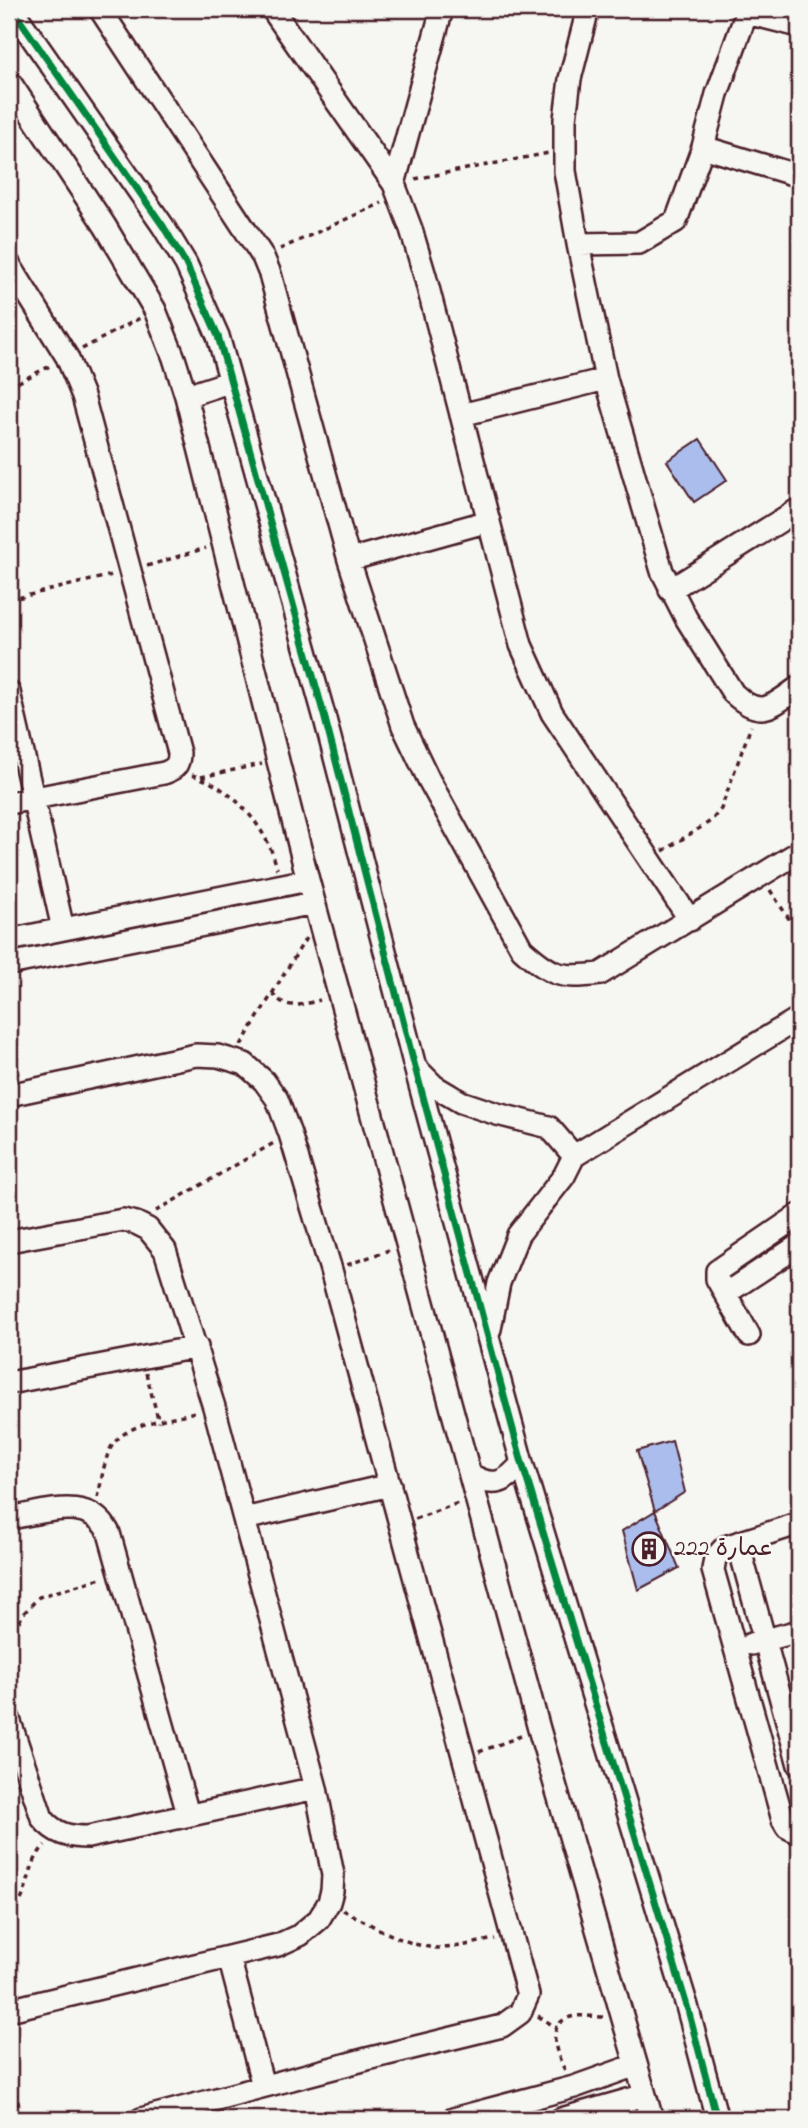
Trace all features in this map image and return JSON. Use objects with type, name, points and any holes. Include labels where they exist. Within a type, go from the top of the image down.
[{"type":"street","points":[[12,9],[163,226],[186,264],[218,336],[310,663],[415,1067],[523,1463],[687,2006],[717,2119]]},
{"type":"street","points":[[100,9],[263,257],[349,559],[403,726],[522,949],[543,968],[552,971],[571,977],[600,974],[799,852]]},
{"type":"street","points":[[272,9],[367,142],[396,189],[425,275],[522,645],[536,681],[552,713],[690,920]]},
{"type":"street","points":[[288,33],[295,9]]},
{"type":"street","points":[[396,189],[442,9]]},
{"type":"street","points":[[588,9],[570,79],[564,149],[565,171],[606,379],[648,526],[670,590],[733,694],[745,705],[757,709],[769,707],[799,688]]},
{"type":"street","points":[[578,244],[639,243],[676,221],[703,147],[717,94],[748,11],[799,26]]},
{"type":"street","points":[[9,81],[111,235],[155,310],[186,396],[316,910],[539,1730],[652,2119]]},
{"type":"street","points":[[703,147],[799,176]]},
{"type":"street","points":[[9,264],[66,357],[83,396],[179,753],[179,762],[173,770],[9,803]]},
{"type":"street","points":[[461,415],[606,379]]},
{"type":"street","points":[[186,396],[229,382]]},
{"type":"street","points":[[670,590],[799,509]]},
{"type":"street","points":[[349,559],[489,521]]},
{"type":"street","points":[[9,692],[63,929]]},
{"type":"street","points":[[9,940],[308,880]]},
{"type":"street","points":[[9,964],[316,910]]},
{"type":"street","points":[[489,1335],[499,1283],[518,1235],[564,1176],[574,1156],[799,1018]]},
{"type":"street","points":[[15,1093],[196,1055],[232,1059],[245,1064],[264,1081],[277,1099],[331,1270],[528,1995],[520,2013],[502,2026],[141,2119]]},
{"type":"street","points":[[415,1067],[434,1086],[461,1102],[548,1127],[574,1156]]},
{"type":"street","points":[[9,1241],[123,1220],[148,1229],[165,1250],[214,1407],[316,1788],[333,1875],[329,1902],[318,1919],[300,1935],[278,1945],[9,2010]]},
{"type":"street","points":[[749,1335],[716,1279],[717,1271],[796,1223]]},
{"type":"street","points":[[725,1294],[799,1245]]},
{"type":"street","points":[[9,1383],[197,1348]]},
{"type":"street","points":[[470,1474],[491,1483],[502,1481],[512,1476],[523,1463]]},
{"type":"street","points":[[244,1519],[390,1485]]},
{"type":"street","points":[[9,1518],[83,1509],[94,1513],[103,1522],[109,1533],[188,1814]]},
{"type":"street","points":[[791,1527],[721,1549],[715,1558],[713,1570],[783,1820],[788,1827],[799,1833]]},
{"type":"street","points":[[738,1543],[796,1738],[799,1765]]},
{"type":"street","points":[[736,1649],[799,1631]]},
{"type":"street","points":[[9,1719],[42,1818],[60,1834],[71,1837],[88,1837],[316,1788]]},
{"type":"street","points":[[764,1747],[796,1738]]},
{"type":"street","points":[[229,1957],[263,2086]]},
{"type":"street","points":[[453,2119],[574,2087],[636,2065]]},
{"type":"street","points":[[561,2119],[645,2095]]},
{"type":"path","points":[[263,257],[396,189],[564,149]]},
{"type":"path","points":[[649,859],[710,821],[721,809],[757,709]]},
{"type":"path","points":[[199,778],[280,761]]},
{"type":"path","points":[[173,770],[199,778],[229,796],[254,821],[271,851],[281,885]]},
{"type":"path","points":[[761,877],[799,934]]},
{"type":"path","points":[[232,1059],[272,993],[316,910]]},
{"type":"path","points":[[272,993],[279,1002],[288,1006],[340,995]]},
{"type":"path","points":[[9,1024],[15,1093]]},
{"type":"path","points":[[136,1223],[290,1134]]},
{"type":"path","points":[[331,1270],[408,1244]]},
{"type":"path","points":[[142,1358],[159,1422]]},
{"type":"path","points":[[94,1513],[108,1454],[114,1442],[124,1433],[214,1407]]},
{"type":"path","points":[[400,1525],[476,1497]]},
{"type":"path","points":[[9,1639],[24,1613],[39,1597],[119,1573]]},
{"type":"path","points":[[464,1757],[539,1730]]},
{"type":"path","points":[[9,1916],[22,1900],[29,1874],[42,1847],[60,1834]]},
{"type":"path","points":[[329,1902],[406,1941],[423,1946],[458,1946],[513,1935]]},
{"type":"path","points":[[557,2056],[553,2042],[557,2028],[565,2020],[575,2016],[587,2017]]},
{"type":"path","points":[[9,2072],[23,2119]]},
{"type":"building","points":[[700,439],[727,480],[694,502],[667,461]]},
{"type":"building","points":[[672,1441],[685,1492],[655,1511],[637,1451]]},
{"type":"building","name":"عمارة 222","points":[[655,1511],[679,1568],[638,1590],[622,1531]]},
{"type":"cycle path","points":[[12,9],[163,226],[186,264],[218,336],[324,715],[415,1067],[522,1463],[687,2006],[717,2119]]},
{"type":"place","name":"عمارة 222","points":[[649,1549]]}]
